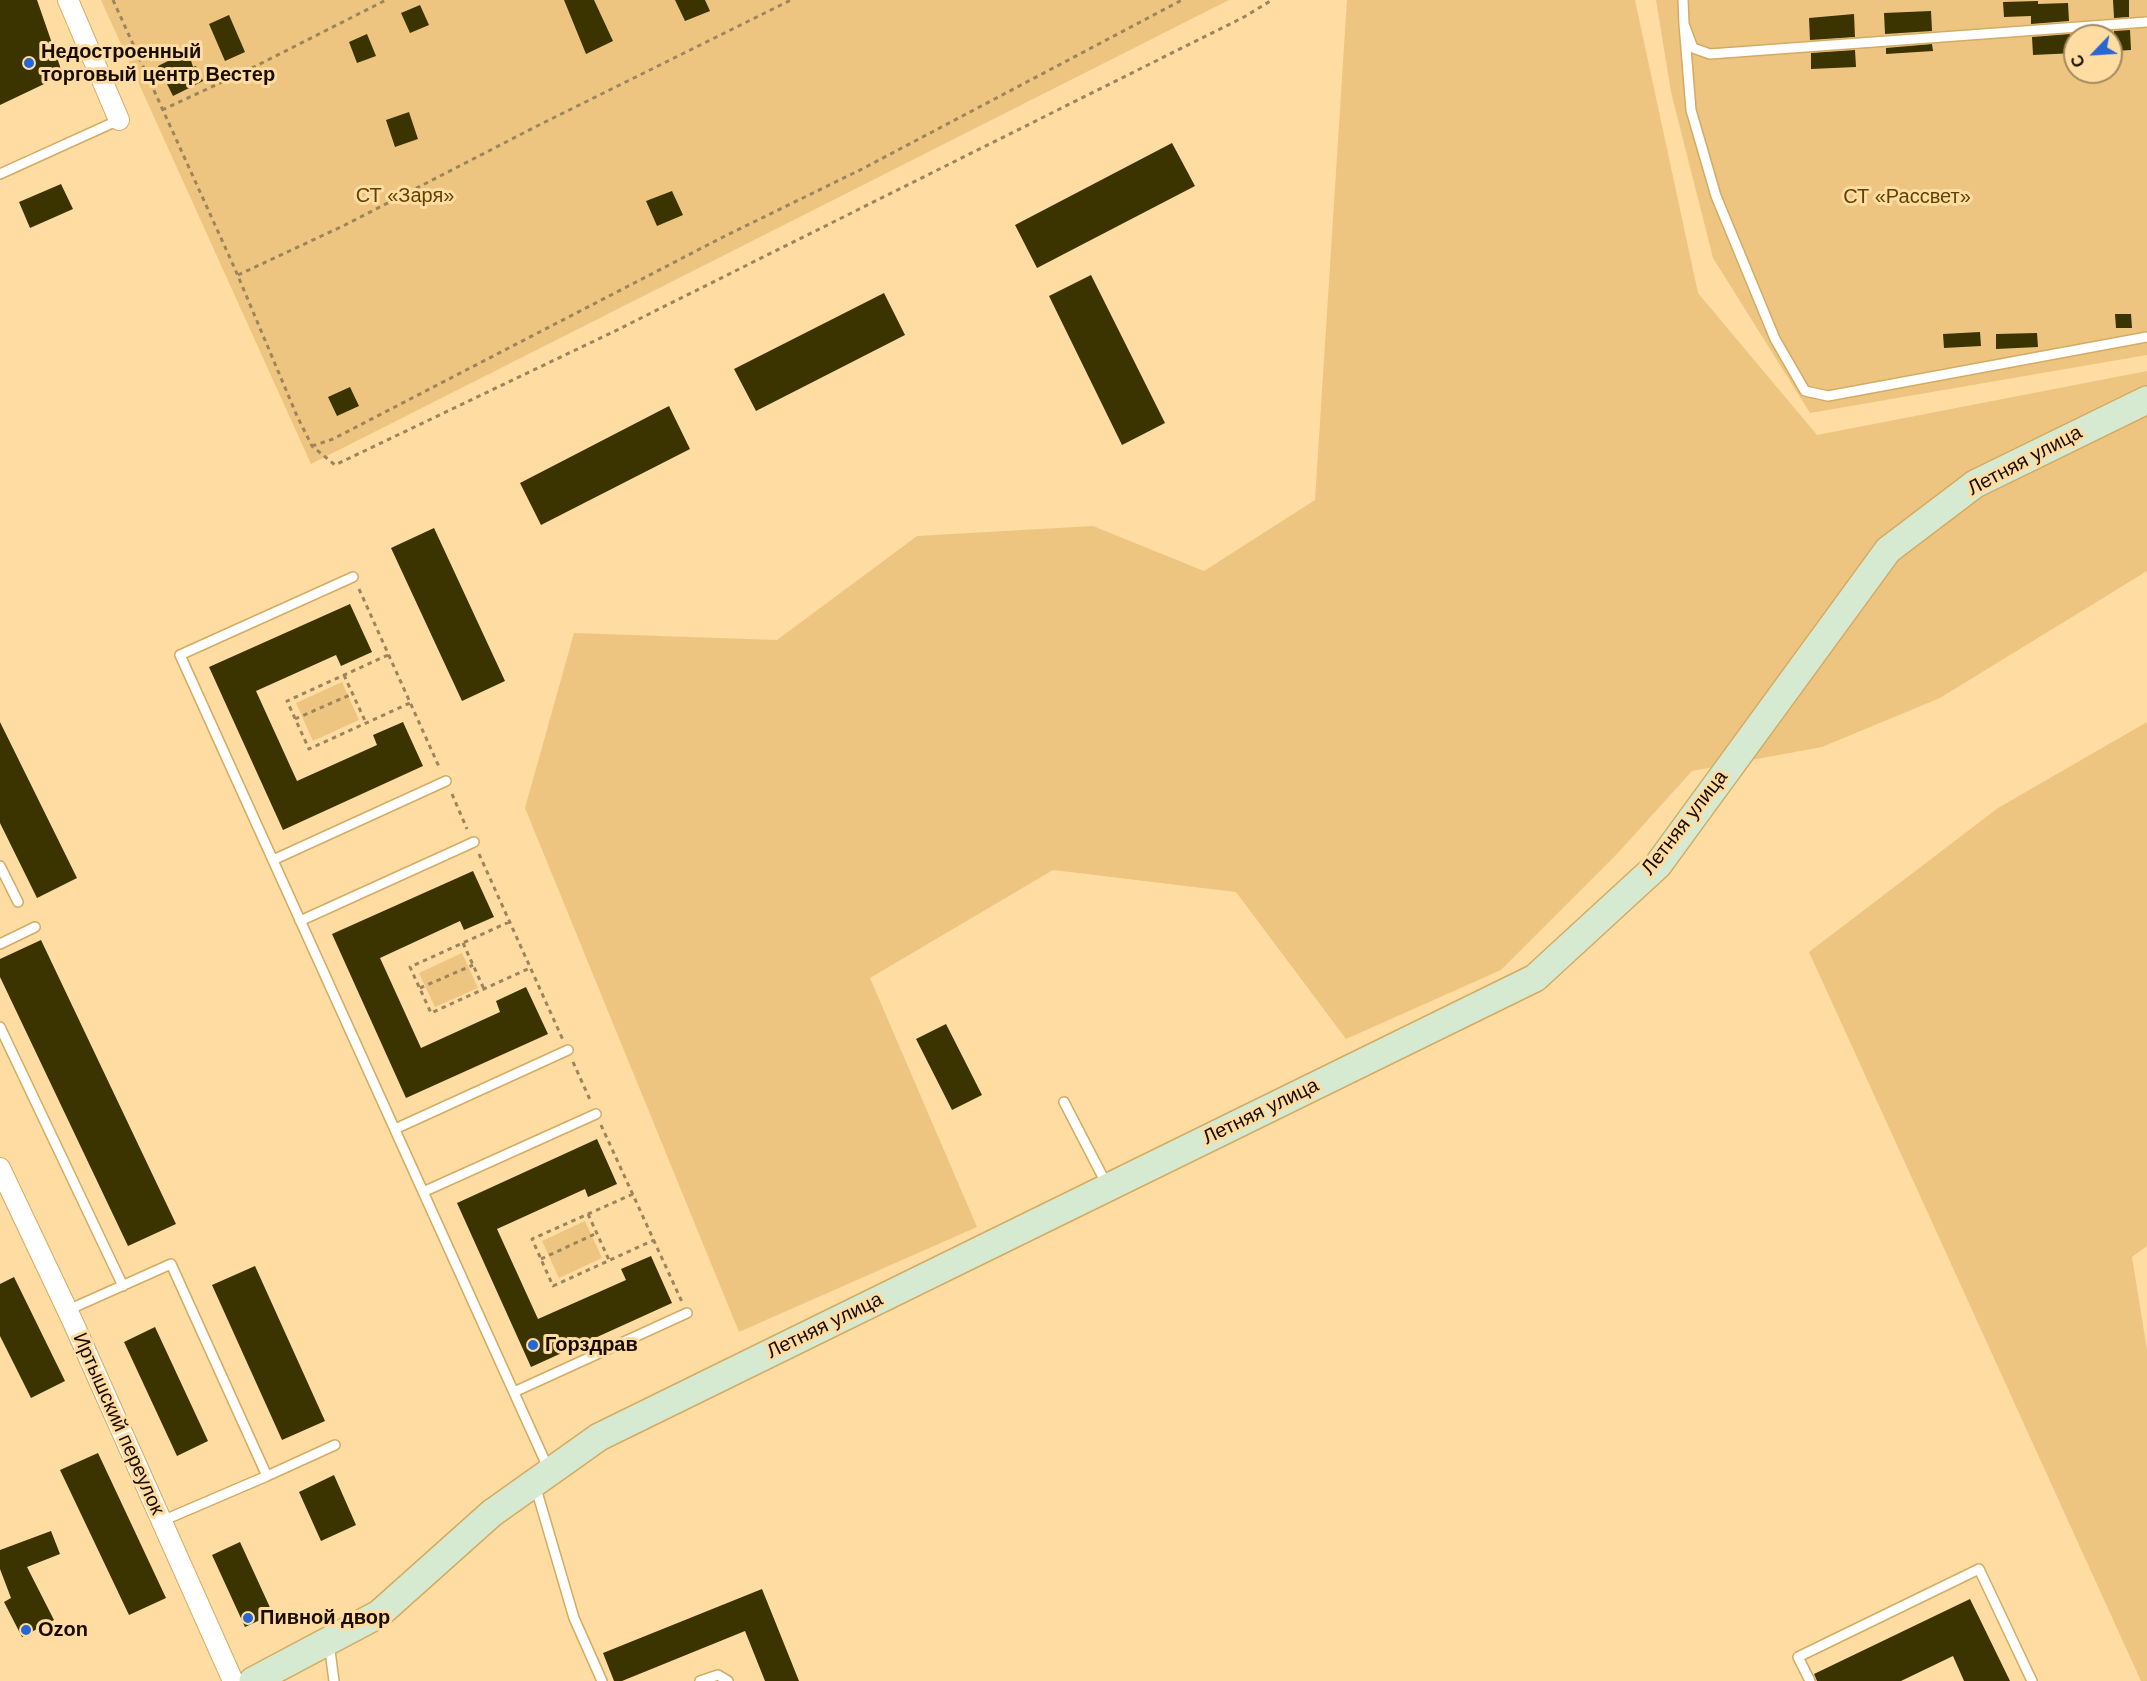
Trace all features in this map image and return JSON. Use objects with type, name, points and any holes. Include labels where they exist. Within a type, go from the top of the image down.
[{"type":"street","points":[[68,0],[119,120]]},
{"type":"street","name":"Летняя улица","points":[[253,1681],[329,1643],[379,1614],[492,1513],[599,1437],[1535,978],[1658,865],[1888,550],[1975,484],[2147,400]]},
{"type":"street","name":"Иртышский переулок","points":[[0,1168],[68,1310],[233,1681]]},
{"type":"lane","points":[[1683,0],[1690,111],[1716,196],[1775,339],[1805,391],[1828,396],[2147,337]]},
{"type":"lane","points":[[1684,24],[1693,48],[1710,54],[2147,22]]},
{"type":"lane","points":[[0,174],[119,120]]},
{"type":"lane","points":[[353,577],[180,655],[514,1392],[542,1477],[574,1618],[602,1681]]},
{"type":"lane","points":[[273,860],[446,781]]},
{"type":"lane","points":[[300,921],[474,842]]},
{"type":"lane","points":[[0,866],[18,902]]},
{"type":"lane","points":[[0,944],[36,927]]},
{"type":"lane","points":[[0,1027],[123,1286]]},
{"type":"lane","points":[[395,1129],[568,1050]]},
{"type":"lane","points":[[1064,1102],[1108,1187]]},
{"type":"lane","points":[[423,1192],[596,1114]]},
{"type":"lane","points":[[68,1310],[171,1264],[267,1476]]},
{"type":"lane","points":[[514,1392],[687,1313]]},
{"type":"lane","points":[[162,1521],[335,1445]]},
{"type":"lane","points":[[1810,1681],[1798,1657],[1979,1569],[2032,1681]]},
{"type":"lane","points":[[329,1643],[334,1681]]},
{"type":"lane","points":[[700,1681],[718,1675],[728,1681]]},
{"type":"path","points":[[113,0],[238,275],[312,446],[335,465],[623,326],[1222,28],[1272,0]]},
{"type":"path","points":[[162,110],[250,69],[386,0]]},
{"type":"path","points":[[238,275],[345,225],[539,124],[791,0]]},
{"type":"path","points":[[312,446],[333,439],[723,237],[862,169],[1182,0]]},
{"type":"path","points":[[353,577],[687,1313]]},
{"type":"path","points":[[388,655],[287,701],[309,749],[410,703]]},
{"type":"path","points":[[344,675],[366,723]]},
{"type":"path","points":[[296,719],[352,694]]},
{"type":"path","points":[[509,922],[410,967],[420,989],[431,1013],[530,968]]},
{"type":"path","points":[[463,943],[484,989]]},
{"type":"path","points":[[420,989],[473,964]]},
{"type":"path","points":[[633,1194],[532,1239],[553,1286],[654,1240]]},
{"type":"path","points":[[588,1214],[609,1260]]},
{"type":"path","points":[[541,1259],[597,1233]]},
{"type":"green space","name":"СТ «Заря»","points":[[101,0],[1229,0],[311,464]]},
{"type":"green space","points":[[1347,0],[1635,0],[1698,293],[1817,435],[2147,371],[2147,571],[1940,698],[1822,747],[1692,771],[1617,854],[1501,970],[1346,1039],[1236,892],[1053,870],[870,978],[977,1227],[739,1332],[525,808],[574,633],[777,640],[917,536],[1093,526],[1204,571],[1315,500]]},
{"type":"green space","name":"СТ «Рассвет»","points":[[1656,0],[2147,0],[2147,355],[1810,413],[1713,258],[1671,92]]},
{"type":"green space","points":[[342,682],[359,720],[313,741],[296,703]]},
{"type":"green space","points":[[2147,722],[2147,1246],[2132,1257],[2147,1350],[2147,1681],[2141,1681],[1809,952],[1998,808]]},
{"type":"green space","points":[[462,953],[478,988],[435,1007],[419,973]]},
{"type":"green space","points":[[585,1221],[602,1258],[559,1278],[542,1241]]},
{"type":"building","name":"Недостроенный торговый центр Вестер","points":[[0,0],[37,0],[63,75],[0,105]]},
{"type":"building","points":[[564,0],[594,0],[613,41],[586,54]]},
{"type":"building","points":[[675,0],[705,0],[710,11],[685,21]]},
{"type":"building","points":[[2113,0],[2129,0],[2129,17],[2114,18]]},
{"type":"building","points":[[2038,1],[2038,4],[2068,3],[2069,21],[2031,24],[2031,16],[2004,17],[2003,2]]},
{"type":"building","points":[[420,5],[429,25],[410,33],[401,13]]},
{"type":"building","points":[[1931,11],[1932,31],[1885,34],[1884,13]]},
{"type":"building","points":[[1854,14],[1855,37],[1810,40],[1809,18]]},
{"type":"building","points":[[229,15],[245,52],[225,61],[209,24]]},
{"type":"building","points":[[2123,30],[2130,30],[2131,50],[2123,50]]},
{"type":"building","points":[[367,34],[376,56],[357,63],[349,42]]},
{"type":"building","points":[[2063,35],[2063,54],[2033,55],[2032,37]]},
{"type":"building","points":[[1932,44],[1933,51],[1886,54],[1886,48]]},
{"type":"building","points":[[1855,50],[1856,67],[1811,69],[1811,53]]},
{"type":"building","points":[[188,51],[193,67],[196,66],[203,81],[173,96],[158,66]]},
{"type":"building","points":[[409,112],[418,139],[395,147],[386,120]]},
{"type":"building","points":[[1172,143],[1195,186],[1037,268],[1015,225]]},
{"type":"building","points":[[61,184],[73,209],[30,228],[19,202]]},
{"type":"building","points":[[672,191],[683,215],[657,226],[646,201]]},
{"type":"building","points":[[1091,275],[1165,423],[1122,445],[1049,296]]},
{"type":"building","points":[[884,293],[905,335],[756,411],[734,369]]},
{"type":"building","points":[[2115,314],[2131,314],[2132,328],[2116,328]]},
{"type":"building","points":[[1980,332],[1981,346],[1944,348],[1943,334]]},
{"type":"building","points":[[2037,333],[2038,347],[1996,349],[1996,334]]},
{"type":"building","points":[[350,387],[359,406],[337,416],[328,397]]},
{"type":"building","points":[[669,406],[690,449],[541,525],[520,483]]},
{"type":"building","points":[[434,528],[505,681],[462,701],[391,548]]},
{"type":"building","points":[[350,604],[372,652],[341,666],[336,655],[256,691],[297,781],[377,745],[373,735],[403,722],[423,766],[283,830],[209,667]]},
{"type":"building","points":[[0,722],[77,878],[37,898],[0,823]]},
{"type":"building","points":[[473,871],[494,917],[464,930],[460,921],[380,958],[421,1048],[500,1012],[496,1001],[526,987],[548,1034],[406,1098],[332,934]]},
{"type":"building","points":[[41,940],[176,1224],[128,1246],[0,977],[0,959]]},
{"type":"building","points":[[946,1024],[982,1095],[952,1110],[916,1039]]},
{"type":"building","points":[[597,1139],[617,1184],[588,1197],[585,1189],[497,1229],[538,1319],[626,1280],[621,1269],[651,1256],[672,1303],[531,1367],[457,1203]]},
{"type":"building","points":[[255,1266],[325,1421],[282,1440],[212,1285]]},
{"type":"building","points":[[14,1277],[65,1381],[31,1398],[0,1336],[0,1284]]},
{"type":"building","points":[[155,1327],[208,1441],[177,1456],[124,1342]]},
{"type":"building","points":[[98,1453],[166,1598],[129,1615],[60,1470]]},
{"type":"building","points":[[334,1475],[356,1525],[321,1541],[299,1492]]},
{"type":"building","points":[[51,1531],[60,1554],[27,1567],[54,1620],[22,1637],[4,1602],[11,1598],[0,1569],[0,1550]]},
{"type":"building","points":[[240,1542],[273,1614],[245,1627],[212,1555]]},
{"type":"building","points":[[762,1589],[799,1681],[765,1681],[745,1631],[622,1681],[614,1681],[603,1653]]},
{"type":"building","points":[[1970,1599],[2010,1681],[1964,1681],[1953,1656],[1901,1681],[1817,1681],[1814,1674]]},
{"type":"place","name":"Недостроенный торговый центр Вестер","points":[[29,63]]},
{"type":"place","name":"Горздрав","points":[[533,1345]]},
{"type":"place","name":"Пивной двор","points":[[248,1618]]},
{"type":"place","name":"Ozon","points":[[26,1630]]}]
